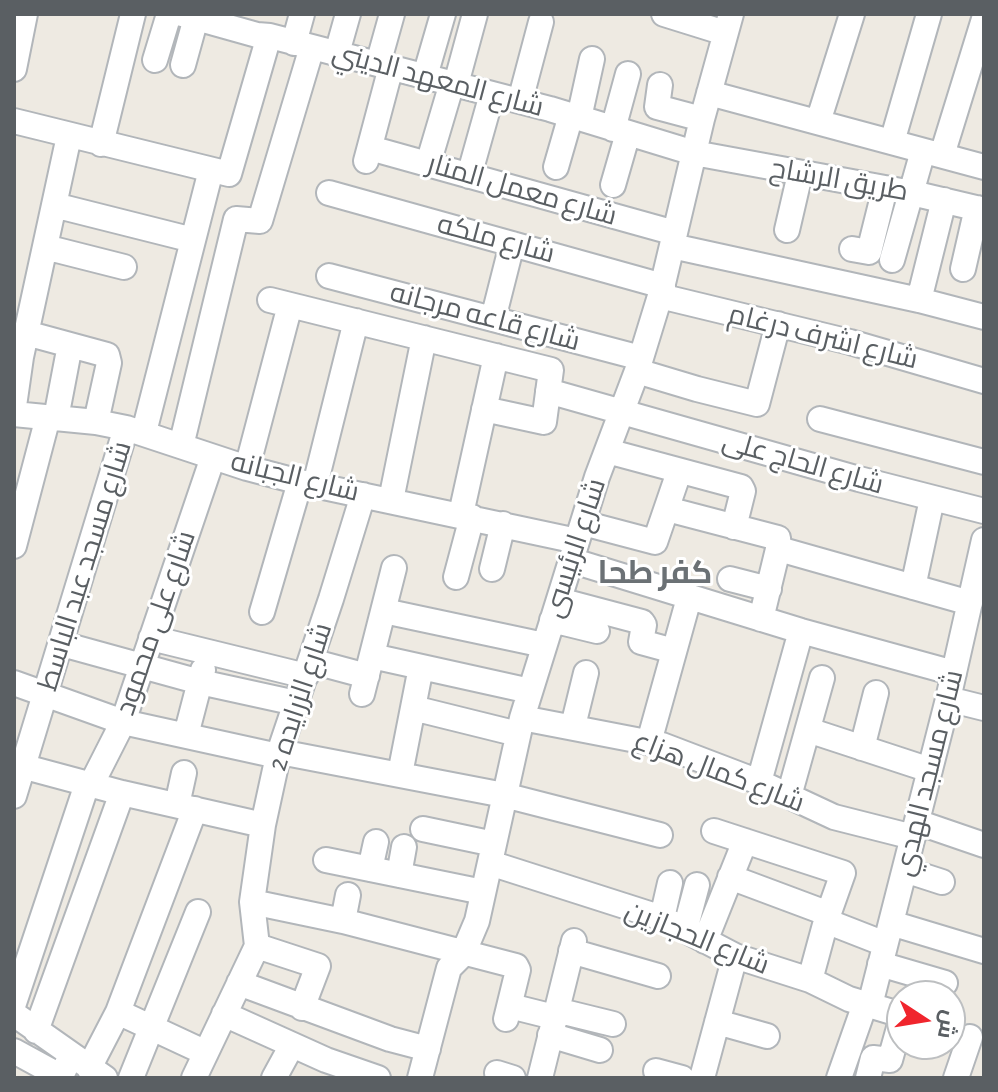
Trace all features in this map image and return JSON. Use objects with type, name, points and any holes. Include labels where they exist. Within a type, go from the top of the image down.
[{"type":"street","points":[[14,69],[25,14]]},
{"type":"street","points":[[101,144],[133,14]]},
{"type":"street","points":[[155,60],[169,14]]},
{"type":"street","points":[[181,446],[236,219],[260,221],[303,45],[302,14]]},
{"type":"street","points":[[337,53],[348,14]]},
{"type":"street","points":[[384,66],[392,14]]},
{"type":"street","points":[[425,76],[443,14]]},
{"type":"street","points":[[428,164],[475,14]]},
{"type":"street","points":[[664,14],[728,23]]},
{"type":"street","points":[[818,122],[852,14]]},
{"type":"street","points":[[892,142],[929,14]]},
{"type":"street","points":[[183,65],[189,16]]},
{"type":"street","name":"شارع المعهد الديني","points":[[189,16],[263,28],[303,45],[520,101],[694,153]]},
{"type":"street","points":[[892,260],[912,193],[932,153],[984,19]]},
{"type":"street","points":[[520,101],[541,22]]},
{"type":"street","name":"شارع الرئيسى","points":[[420,1078],[449,968],[463,954],[477,921],[530,691],[661,291],[728,23]]},
{"type":"street","name":"شارع مسجد عبد الباسط","points":[[14,796],[19,766],[47,695],[135,430],[193,240],[219,172],[231,172],[263,28]]},
{"type":"street","points":[[556,167],[592,59]]},
{"type":"street","name":"شارع معمل المنار","points":[[384,66],[368,155],[428,164],[799,275],[984,317]]},
{"type":"street","points":[[613,185],[628,74]]},
{"type":"street","points":[[660,85],[656,106],[702,119]]},
{"type":"street","name":"طريق الرشاح","points":[[709,93],[984,167]]},
{"type":"street","points":[[469,176],[492,94]]},
{"type":"street","points":[[14,121],[219,172]]},
{"type":"street","points":[[14,406],[26,333],[25,280],[45,247],[69,136]]},
{"type":"street","name":"طريق الرشاح","points":[[694,153],[912,193],[981,209]]},
{"type":"street","points":[[787,230],[800,174]]},
{"type":"street","points":[[852,249],[869,252],[885,188]]},
{"type":"street","name":"شارع ملكه","points":[[329,193],[512,244],[661,291]]},
{"type":"street","points":[[919,300],[944,200]]},
{"type":"street","points":[[54,205],[193,240]]},
{"type":"street","points":[[963,269],[981,209]]},
{"type":"street","points":[[493,319],[512,244]]},
{"type":"street","points":[[45,247],[124,267]]},
{"type":"street","name":"شارع قاعه مرجانه","points":[[329,276],[493,319],[755,404],[760,400],[778,324]]},
{"type":"street","name":"شارع اشرف درغام","points":[[661,291],[984,381]]},
{"type":"street","name":"شارع الحاج على","points":[[247,468],[280,302],[496,356],[623,411],[984,511]]},
{"type":"street","points":[[262,612],[307,484],[356,321]]},
{"type":"street","points":[[26,333],[107,355],[109,363],[96,422]]},
{"type":"street","points":[[391,500],[424,338]]},
{"type":"street","points":[[14,546],[70,345]]},
{"type":"street","points":[[456,577],[496,356]]},
{"type":"street","points":[[484,409],[544,422],[548,380]]},
{"type":"street","name":"شارع الجبانه","points":[[14,414],[96,422],[135,430],[247,468],[307,484],[577,541]]},
{"type":"street","points":[[820,419],[984,462]]},
{"type":"street","points":[[607,451],[742,488],[734,527]]},
{"type":"street","name":"شارع على محمود","points":[[14,1003],[89,784],[123,722],[213,457]]},
{"type":"street","points":[[577,541],[653,542],[679,472]]},
{"type":"street","name":"شارع الزرايده 2","points":[[194,1078],[239,983],[262,920],[263,825],[279,754],[363,495]]},
{"type":"street","points":[[913,587],[932,499]]},
{"type":"street","points":[[667,509],[779,539],[761,619]]},
{"type":"street","points":[[492,569],[503,524]]},
{"type":"street","name":"شارع مسجد الهدي","points":[[839,1078],[868,1005],[886,944],[954,673],[974,634],[984,540]]},
{"type":"street","points":[[577,541],[689,598],[954,673]]},
{"type":"street","points":[[778,549],[913,587],[976,594]]},
{"type":"street","points":[[367,675],[394,568]]},
{"type":"street","points":[[730,579],[769,589]]},
{"type":"street","points":[[649,742],[689,598]]},
{"type":"street","points":[[555,610],[643,622],[641,642],[674,651]]},
{"type":"street","points":[[555,610],[597,631]]},
{"type":"street","points":[[384,611],[544,645]]},
{"type":"street","points":[[759,782],[801,631]]},
{"type":"street","points":[[151,638],[208,652],[367,675],[421,667],[530,691]]},
{"type":"street","points":[[62,644],[200,682],[296,703]]},
{"type":"street","points":[[186,735],[208,652]]},
{"type":"street","points":[[400,774],[421,667]]},
{"type":"street","points":[[573,726],[586,673]]},
{"type":"street","points":[[789,796],[822,678]]},
{"type":"street","points":[[14,683],[123,722],[279,754],[351,776],[400,774],[504,795],[660,835]]},
{"type":"street","points":[[862,748],[876,693]]},
{"type":"street","points":[[948,699],[984,708]]},
{"type":"street","name":"شارع كمال هزاع","points":[[413,708],[520,726],[573,726],[649,742],[759,782],[834,817],[982,837]]},
{"type":"street","points":[[808,730],[930,770]]},
{"type":"street","points":[[19,766],[263,825]]},
{"type":"street","points":[[14,1051],[58,1075],[89,1067],[118,1012],[186,807],[184,773]]},
{"type":"street","points":[[36,1031],[122,793]]},
{"type":"street","name":"شارع الحجازين","points":[[423,829],[662,918],[735,956],[810,980],[849,999],[886,1011]]},
{"type":"street","points":[[714,831],[843,873],[810,980]]},
{"type":"street","points":[[695,936],[730,877],[745,841]]},
{"type":"street","points":[[370,869],[376,842]]},
{"type":"street","points":[[399,875],[404,847]]},
{"type":"street","points":[[326,860],[483,892]]},
{"type":"street","points":[[905,870],[942,882]]},
{"type":"street","points":[[730,877],[886,944],[940,980]]},
{"type":"street","points":[[662,918],[670,883]]},
{"type":"street","points":[[695,936],[697,885]]},
{"type":"street","points":[[329,925],[348,895]]},
{"type":"street","points":[[131,1078],[198,912]]},
{"type":"street","points":[[262,920],[329,925],[516,966],[518,970],[508,1013],[553,1021],[613,1024]]},
{"type":"street","points":[[262,920],[318,966],[302,1008]]},
{"type":"street","points":[[886,944],[984,951]]},
{"type":"street","points":[[540,1078],[572,946],[658,976]]},
{"type":"street","points":[[702,1078],[735,956]]},
{"type":"street","points":[[239,983],[390,1039],[428,1049]]},
{"type":"street","points":[[118,1012],[206,1053]]},
{"type":"street","points":[[14,1014],[89,1067]]},
{"type":"street","points":[[224,1014],[292,1045],[323,1069],[369,1077]]},
{"type":"street","points":[[553,1021],[600,1050]]},
{"type":"street","points":[[717,1022],[767,1036]]},
{"type":"street","points":[[956,1078],[968,1037]]},
{"type":"street","points":[[274,1078],[292,1045]]},
{"type":"street","points":[[868,1078],[873,1058],[886,1060]]},
{"type":"street","points":[[656,1071],[682,1078]]},
{"type":"district","name":"كفر طحا","points":[[655,573]]}]
